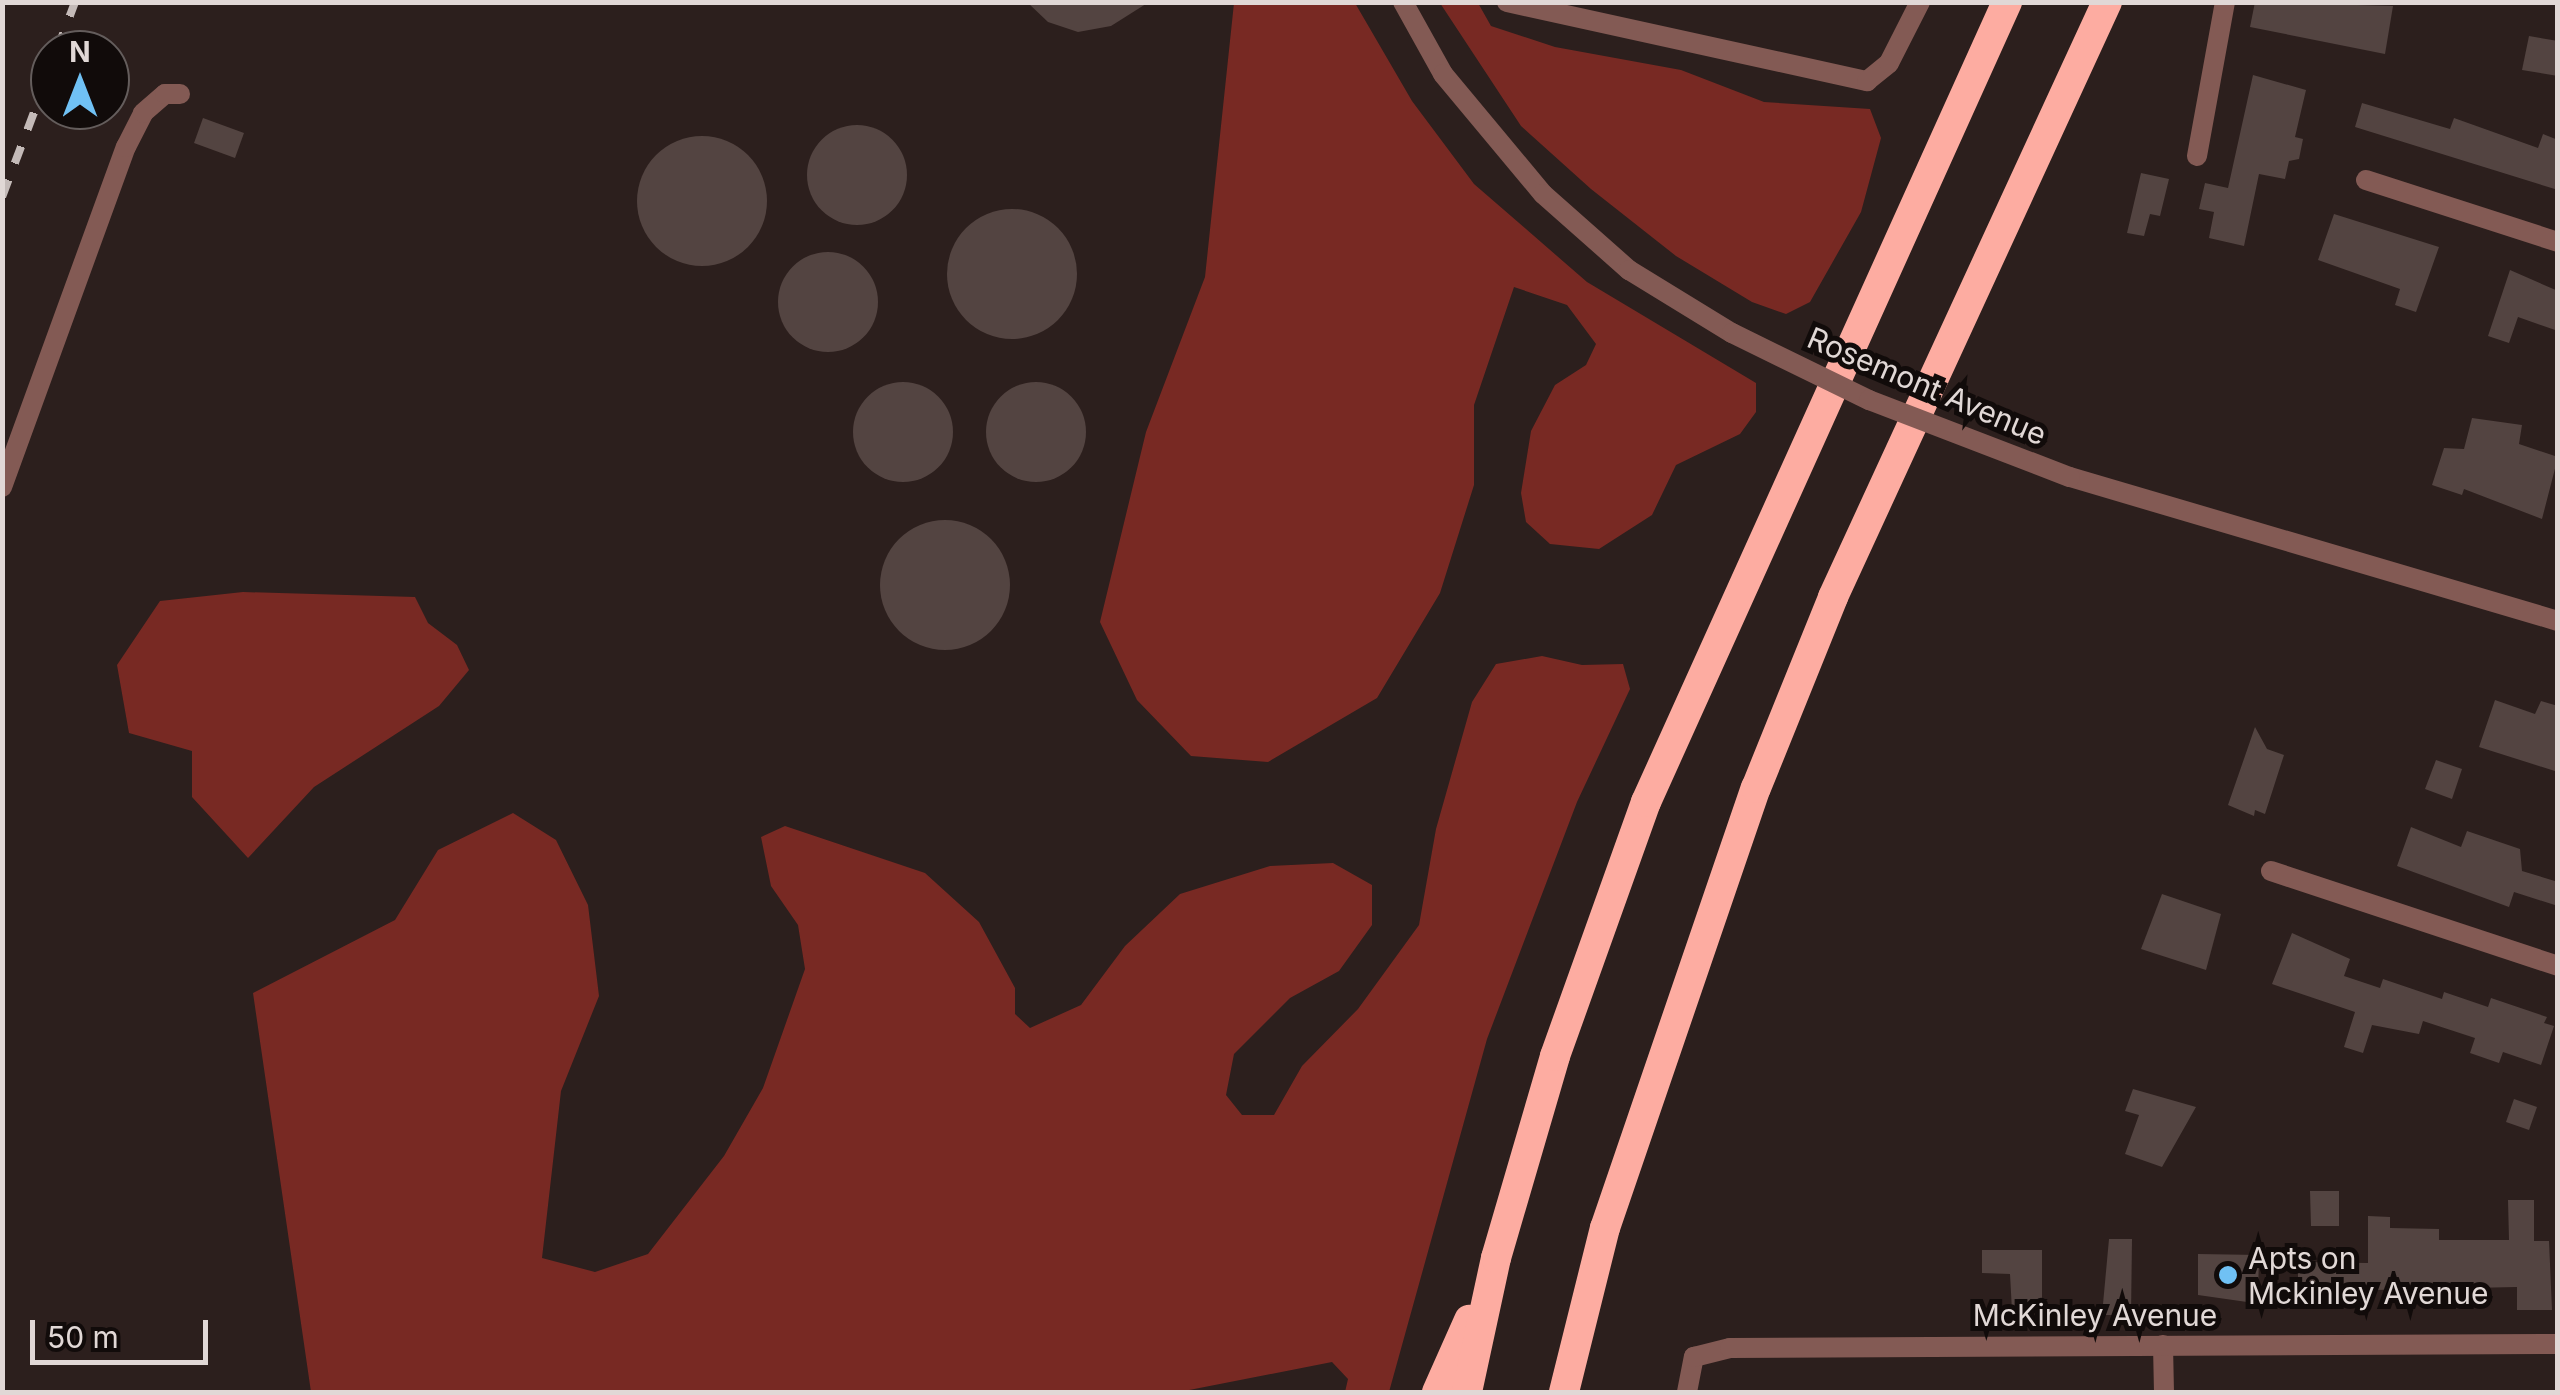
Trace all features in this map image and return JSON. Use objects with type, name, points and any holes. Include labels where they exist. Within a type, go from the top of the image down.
[{"type":"highway","points":[[1466,1392],[1496,1258],[1555,1056],[1646,802],[2007,2]]},
{"type":"highway","points":[[1564,1392],[1605,1228],[1708,916],[1833,597],[2107,2]]},
{"type":"highway","points":[[1588,1392],[1605,1228]]},
{"type":"highway","points":[[1436,1392],[1496,1258]]},
{"type":"street","name":"Rosemont Avenue","points":[[1403,2],[1442,74],[1543,194],[1630,270],[1732,333],[1869,400],[2070,477],[2558,622]]},
{"type":"street","points":[[1507,2],[1867,81],[1889,63],[1920,2]]},
{"type":"street","points":[[2197,156],[2225,2]]},
{"type":"street","points":[[2,487],[126,147],[143,113],[164,94],[180,94]]},
{"type":"street","points":[[2366,180],[2558,242]]},
{"type":"street","points":[[2271,871],[2558,966]]},
{"type":"street","points":[[2163,1344],[2164,1392]]},
{"type":"street","name":"McKinley Avenue","points":[[1686,1392],[1694,1357],[1730,1348],[2558,1344]]},
{"type":"shaded area","points":[[1234,3],[1355,3],[1412,101],[1474,184],[1587,282],[1756,383],[1756,412],[1740,434],[1676,465],[1652,515],[1599,549],[1550,544],[1526,522],[1521,493],[1531,431],[1555,385],[1586,365],[1596,344],[1567,305],[1514,287],[1474,405],[1474,485],[1440,593],[1377,698],[1268,762],[1191,756],[1137,700],[1100,622],[1146,432],[1205,277]]},
{"type":"shaded area","points":[[1440,3],[1478,3],[1491,26],[1555,47],[1681,70],[1764,102],[1870,109],[1881,138],[1861,212],[1810,302],[1786,314],[1752,302],[1676,256],[1591,189],[1521,126]]},
{"type":"shaded area","points":[[243,592],[415,597],[428,623],[457,645],[469,670],[439,706],[314,787],[248,858],[192,797],[192,751],[129,733],[117,665],[160,601]]},
{"type":"shaded area","points":[[1542,656],[1582,665],[1623,664],[1630,689],[1577,802],[1487,1039],[1389,1392],[1345,1392],[1348,1379],[1332,1362],[1179,1392],[311,1392],[253,993],[395,920],[438,850],[513,813],[556,840],[588,905],[599,996],[561,1091],[542,1258],[595,1272],[648,1254],[724,1156],[763,1088],[805,969],[798,925],[771,886],[761,837],[785,826],[925,873],[979,922],[1015,988],[1015,1014],[1030,1028],[1081,1005],[1125,946],[1180,894],[1270,866],[1333,863],[1372,885],[1372,925],[1339,971],[1290,998],[1234,1054],[1226,1095],[1242,1115],[1274,1115],[1302,1066],[1358,1009],[1419,925],[1436,829],[1472,702],[1496,664]]},
{"type":"building","points":[[1027,2],[1149,2],[1111,26],[1078,32],[1048,22]]},
{"type":"building","points":[[2255,2],[2393,6],[2385,54],[2250,27]]},
{"type":"building","points":[[2529,36],[2558,41],[2558,76],[2522,70]]},
{"type":"building","points":[[2253,75],[2306,90],[2295,137],[2303,139],[2299,159],[2289,161],[2285,179],[2259,174],[2244,246],[2209,238],[2214,212],[2199,209],[2205,183],[2228,188]]},
{"type":"building","points":[[2362,103],[2450,129],[2454,118],[2538,148],[2543,134],[2558,140],[2558,190],[2355,127]]},
{"type":"building","points":[[203,118],[244,133],[235,158],[194,143]]},
{"type":"building","points":[[857,125],[876,129],[893,139],[903,156],[907,175],[903,194],[893,211],[876,221],[857,225],[838,221],[821,211],[811,194],[807,175],[811,156],[821,139],[838,129]]},
{"type":"building","points":[[702,136],[727,141],[748,155],[762,176],[767,201],[762,226],[748,247],[727,261],[702,266],[677,261],[656,247],[642,226],[637,201],[642,176],[656,155],[677,141]]},
{"type":"building","points":[[2141,173],[2169,179],[2160,216],[2150,214],[2144,236],[2127,233]]},
{"type":"building","points":[[1012,209],[1037,214],[1058,228],[1072,249],[1077,274],[1072,299],[1058,320],[1037,334],[1012,339],[987,334],[966,320],[952,299],[947,274],[952,249],[966,228],[987,214]]},
{"type":"building","points":[[2334,214],[2439,247],[2416,312],[2395,305],[2400,289],[2318,260]]},
{"type":"building","points":[[828,252],[847,255],[864,266],[875,283],[875,321],[864,338],[847,349],[828,352],[809,349],[792,338],[781,321],[778,302],[781,283],[792,266],[809,255]]},
{"type":"building","points":[[2510,270],[2558,291],[2558,331],[2518,317],[2509,343],[2488,336]]},
{"type":"building","points":[[903,382],[922,386],[939,396],[949,413],[953,432],[949,451],[939,468],[922,478],[903,482],[884,478],[867,468],[857,451],[853,432],[857,413],[867,396],[884,386]]},
{"type":"building","points":[[1036,382],[1055,386],[1072,396],[1082,413],[1086,432],[1082,451],[1072,468],[1055,478],[1036,482],[1017,478],[1000,468],[990,451],[986,432],[990,413],[1000,396],[1017,386]]},
{"type":"building","points":[[2472,418],[2522,425],[2519,444],[2558,457],[2542,519],[2464,489],[2462,495],[2432,485],[2444,448],[2464,449]]},
{"type":"building","points":[[945,520],[970,525],[991,539],[1005,560],[1010,585],[1005,610],[991,631],[970,645],[945,650],[920,645],[899,631],[885,610],[880,585],[885,560],[899,539],[920,525]]},
{"type":"building","points":[[2495,700],[2535,714],[2541,701],[2558,706],[2558,772],[2479,747]]},
{"type":"building","points":[[2255,727],[2267,749],[2284,755],[2265,814],[2255,810],[2254,816],[2228,805]]},
{"type":"building","points":[[2436,760],[2462,769],[2452,799],[2425,789]]},
{"type":"building","points":[[2411,827],[2461,847],[2467,831],[2520,849],[2522,871],[2558,882],[2558,906],[2514,892],[2509,907],[2397,866]]},
{"type":"building","points":[[2162,894],[2221,914],[2206,970],[2141,949]]},
{"type":"building","points":[[2292,933],[2350,959],[2344,976],[2380,988],[2383,979],[2442,999],[2444,992],[2488,1007],[2491,998],[2547,1017],[2544,1023],[2554,1026],[2541,1065],[2503,1052],[2499,1063],[2470,1053],[2475,1038],[2423,1021],[2419,1034],[2372,1025],[2363,1053],[2344,1047],[2355,1012],[2272,984]]},
{"type":"building","points":[[2133,1089],[2196,1107],[2162,1167],[2125,1154],[2139,1115],[2125,1111]]},
{"type":"building","points":[[2514,1099],[2537,1107],[2529,1130],[2506,1122]]},
{"type":"building","points":[[2310,1191],[2339,1191],[2339,1226],[2311,1226]]},
{"type":"building","points":[[2508,1200],[2534,1200],[2534,1241],[2549,1241],[2552,1310],[2517,1310],[2517,1287],[2327,1291],[2327,1302],[2298,1302],[2298,1262],[2368,1263],[2368,1216],[2390,1217],[2390,1228],[2439,1229],[2439,1240],[2509,1240]]},
{"type":"building","points":[[2109,1239],[2132,1239],[2131,1315],[2102,1315]]},
{"type":"building","points":[[1982,1250],[2042,1250],[2042,1311],[2012,1311],[2010,1274],[1982,1273]]},
{"type":"building","name":"Apts on Mckinley Avenue","points":[[2198,1254],[2259,1255],[2258,1296],[2247,1296],[2247,1302],[2198,1295]]},
{"type":"railway","points":[[64,30],[75,2]]},
{"type":"railway","points":[[2,197],[30,123]]},
{"type":"place","name":"Apts on Mckinley Avenue","points":[[2228,1275]]}]
